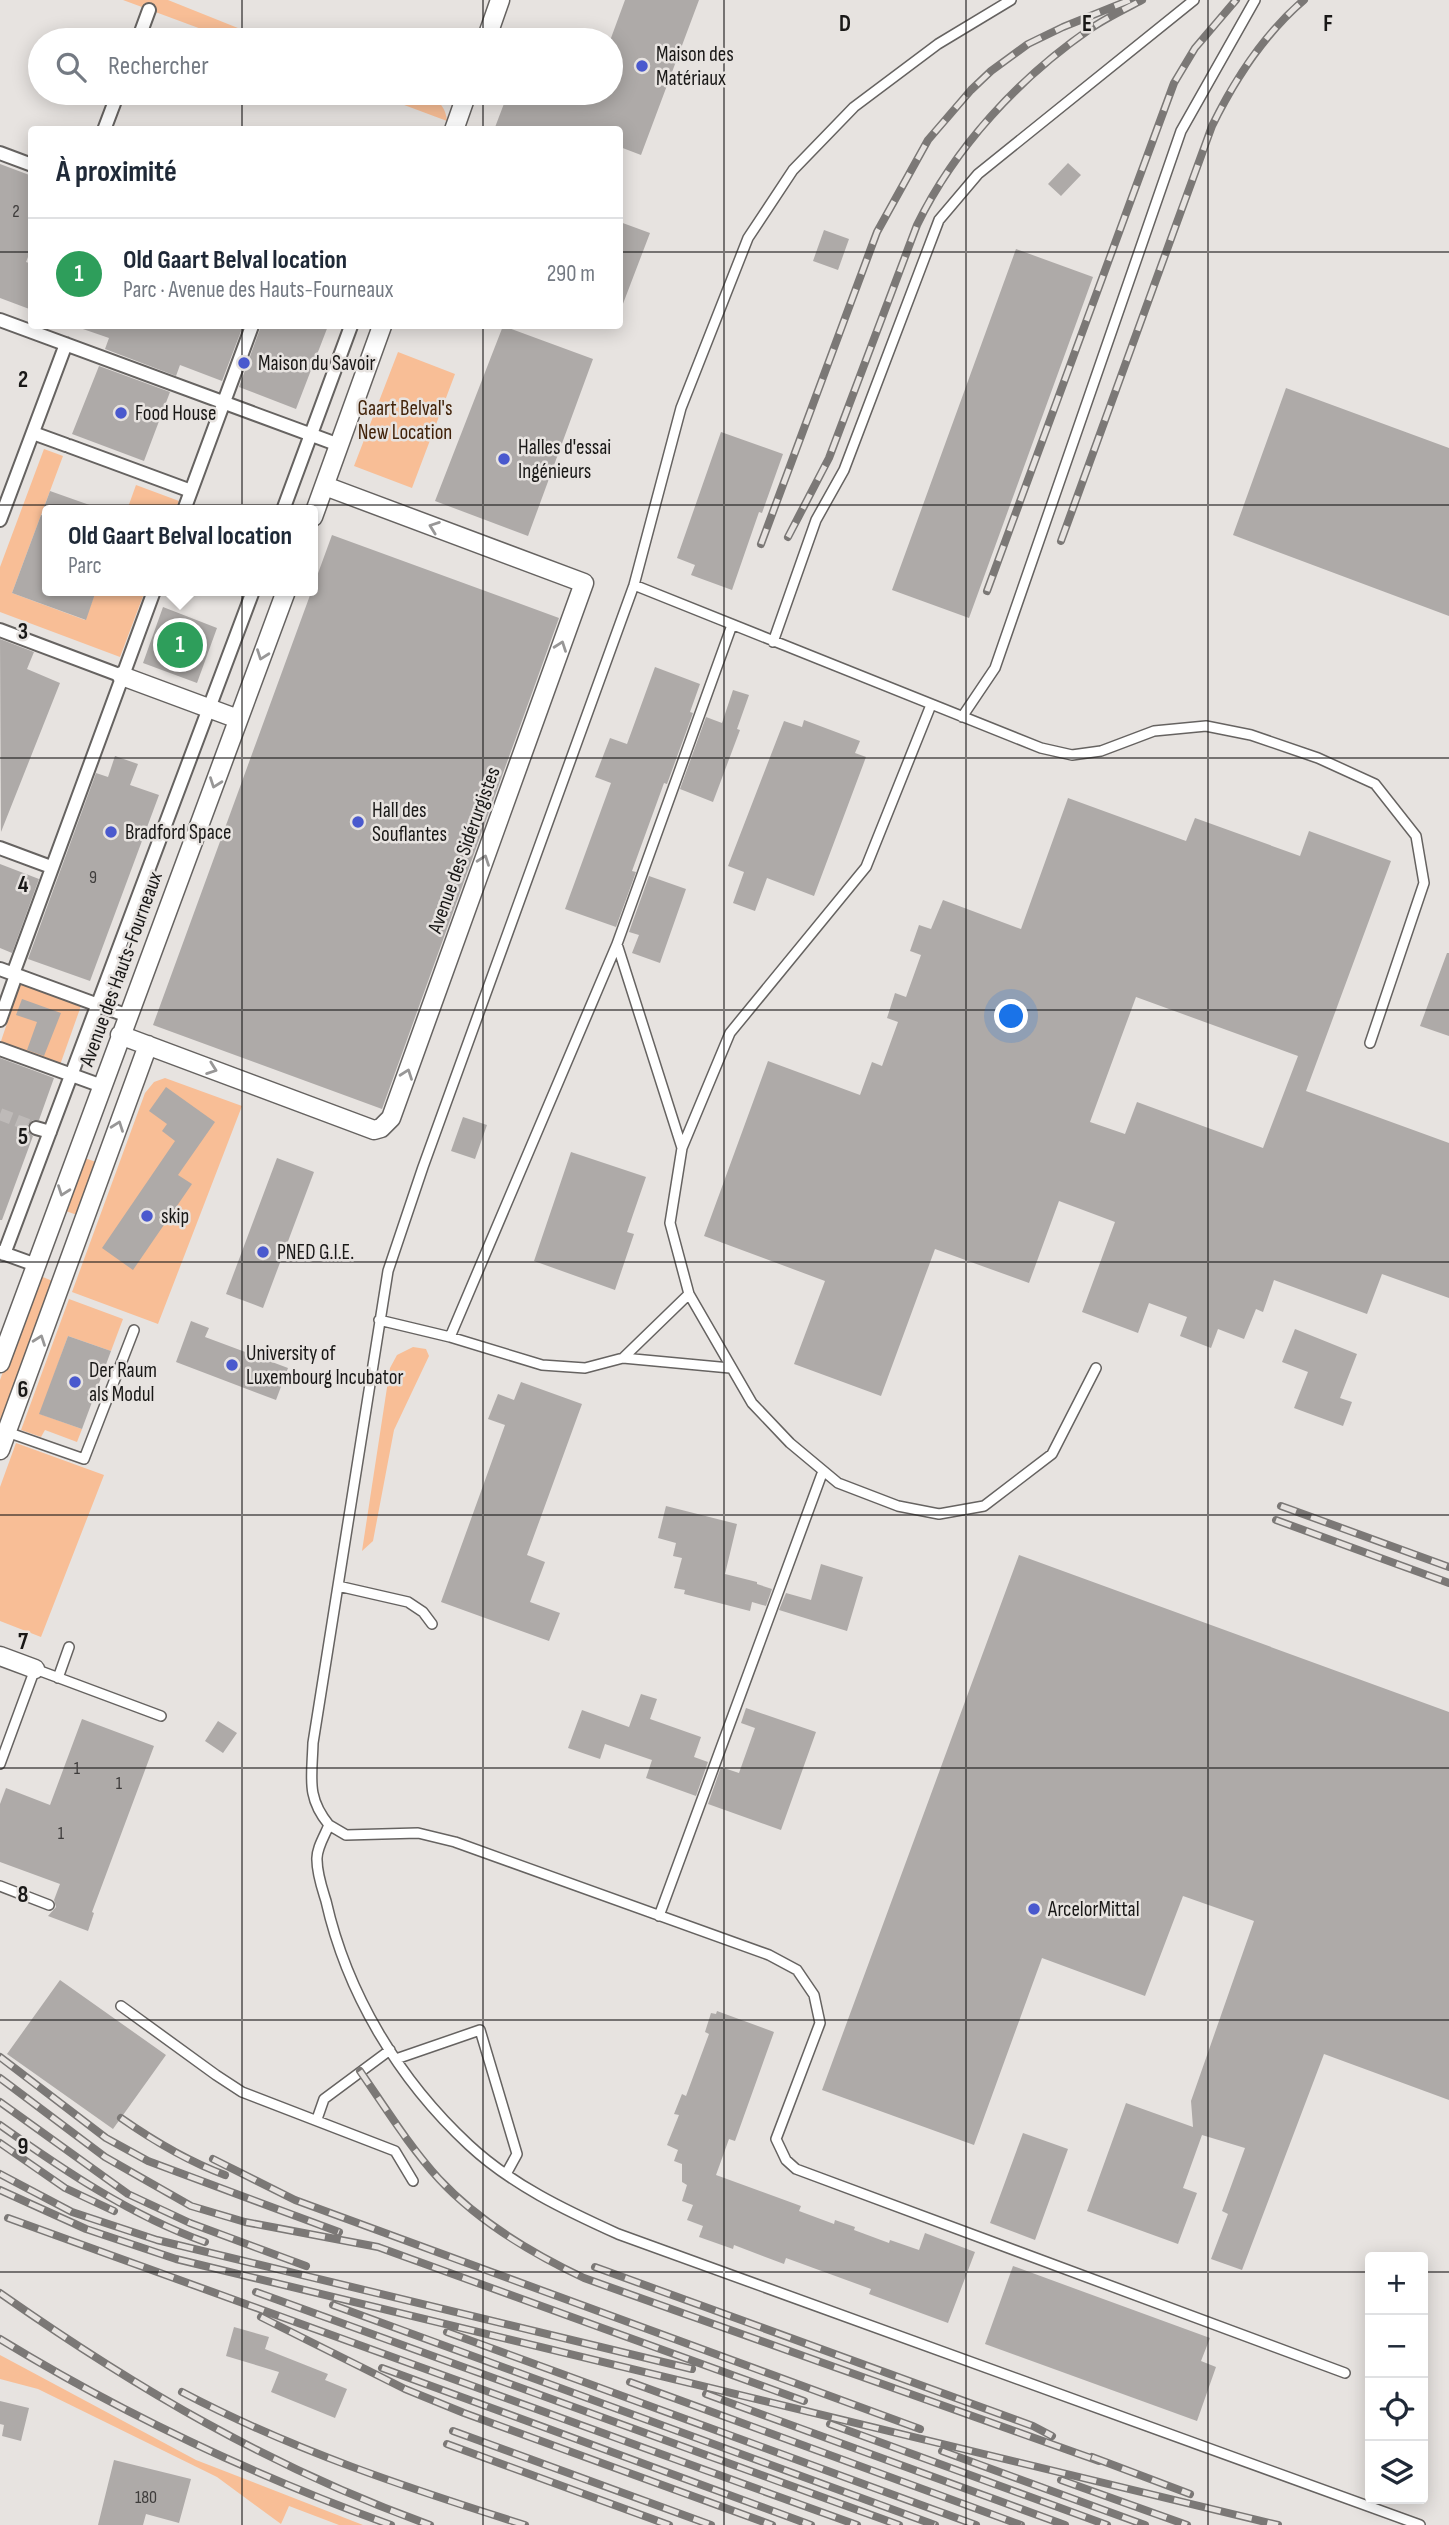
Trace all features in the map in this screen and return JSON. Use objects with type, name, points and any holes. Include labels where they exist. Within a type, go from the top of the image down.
[{"type":"street","points":[[490,28],[500,0]]},
{"type":"street","points":[[142,28],[149,10]]},
{"type":"street","points":[[106,126],[113,105]]},
{"type":"street","points":[[455,126],[463,105]]},
{"type":"street","points":[[0,153],[28,164]]},
{"type":"street","points":[[0,320],[28,327]]},
{"type":"street","points":[[34,329],[66,344],[339,445]]},
{"type":"street","points":[[186,505],[251,329]]},
{"type":"street","points":[[285,505],[350,329]]},
{"type":"street","points":[[317,505],[381,329]]},
{"type":"street","points":[[0,520],[66,344]]},
{"type":"street","points":[[33,433],[191,491]]},
{"type":"street","name":"Avenue des Sidérurgistes","points":[[120,1035],[374,1130],[381,1128],[391,1118],[584,583],[324,486]]},
{"type":"street","points":[[0,1020],[51,867],[152,596]]},
{"type":"street","name":"Avenue des Hauts-Fourneaux","points":[[2,1253],[251,596]]},
{"type":"street","name":"Avenue des Hauts-Fourneaux","points":[[0,1363],[284,596]]},
{"type":"street","points":[[0,630],[238,719]]},
{"type":"street","points":[[0,848],[51,867]]},
{"type":"street","points":[[0,969],[128,1016]]},
{"type":"street","points":[[0,1450],[148,1045]]},
{"type":"street","points":[[0,1049],[102,1086]]},
{"type":"street","points":[[36,1128],[50,1132]]},
{"type":"street","points":[[2,1253],[36,1265]]},
{"type":"street","points":[[0,1657],[35,1669]]},
{"type":"lane","points":[[1011,0],[938,44],[854,107],[793,170],[748,238],[681,408],[634,585],[404,1219],[388,1271],[313,1743],[312,1796],[318,1812],[329,1825],[346,1835],[418,1833],[455,1842],[769,1955],[797,1970],[814,1995],[820,2023],[776,2138],[786,2160],[796,2169],[1345,2373]]},
{"type":"lane","points":[[773,642],[816,520],[844,470],[939,220],[978,174],[1194,0]]},
{"type":"lane","points":[[962,717],[995,668],[1181,131],[1255,0]]},
{"type":"lane","points":[[634,585],[1041,748],[1072,755],[1101,751],[1154,731],[1206,726],[1262,739],[1318,758],[1375,784],[1416,836],[1424,883],[1370,1043]]},
{"type":"lane","points":[[450,1337],[617,944],[732,625]]},
{"type":"lane","points":[[931,705],[866,867],[730,1033],[682,1147],[670,1223],[689,1294],[752,1403],[790,1443],[838,1483],[898,1506],[939,1514],[984,1506],[1052,1454],[1096,1368]]},
{"type":"lane","points":[[617,944],[682,1147]]},
{"type":"lane","points":[[623,1358],[689,1294]]},
{"type":"lane","points":[[379,1320],[450,1337],[542,1366],[585,1368],[623,1358],[730,1368]]},
{"type":"lane","points":[[7,1432],[84,1459],[134,1330]]},
{"type":"lane","points":[[659,1916],[823,1471]]},
{"type":"lane","points":[[338,1586],[408,1602],[423,1612],[432,1624]]},
{"type":"lane","points":[[58,1678],[69,1647]]},
{"type":"lane","points":[[0,1764],[35,1669],[161,1716]]},
{"type":"lane","points":[[329,1825],[316,1857],[335,1941],[372,2021],[429,2104],[469,2146],[506,2174],[556,2206],[618,2234],[1420,2525]]},
{"type":"lane","points":[[0,1886],[49,1905]]},
{"type":"lane","points":[[121,2006],[243,2092],[395,2151],[413,2181]]},
{"type":"lane","points":[[396,2059],[480,2031],[517,2154],[506,2174]]},
{"type":"lane","points":[[317,2119],[324,2099],[390,2050]]},
{"type":"green space","points":[[123,0],[168,0],[238,28],[199,28]]},
{"type":"green space","points":[[404,105],[441,105],[447,121]]},
{"type":"green space","name":"Gaart Belval's New Location","points":[[398,352],[455,374],[412,488],[354,466]]},
{"type":"green space","points":[[44,449],[63,456],[45,505],[42,505],[42,512],[12,593],[85,620],[94,596],[143,596],[120,657],[0,612],[0,567]]},
{"type":"green space","points":[[136,485],[179,501],[177,505],[129,505]]},
{"type":"green space","points":[[21,982],[82,1003],[60,1065],[0,1044]]},
{"type":"green space","points":[[165,1078],[242,1106],[158,1324],[72,1292],[145,1093],[154,1082]]},
{"type":"green space","points":[[82,1157],[96,1162],[77,1215],[63,1210]]},
{"type":"green space","points":[[38,1275],[55,1282],[0,1431],[0,1380]]},
{"type":"green space","points":[[69,1299],[123,1319],[111,1351],[68,1336],[40,1414],[82,1429],[77,1442],[45,1430],[41,1437],[21,1430]]},
{"type":"green space","points":[[413,1347],[426,1349],[429,1356],[394,1430],[373,1541],[362,1551],[390,1368],[397,1355]]},
{"type":"green space","points":[[16,1443],[104,1475],[41,1637],[0,1621],[0,1487]]},
{"type":"green space","points":[[0,2355],[196,2460],[363,2525],[339,2525],[289,2506],[281,2524],[217,2477],[38,2389],[0,2379]]},
{"type":"building","name":"Maison des Matériaux","points":[[625,0],[699,0],[641,155],[623,148],[623,126],[496,126],[503,105],[623,105],[623,28],[615,28]]},
{"type":"building","points":[[1068,163],[1081,175],[1061,196],[1048,184]]},
{"type":"building","points":[[0,164],[28,174],[28,308],[0,298]]},
{"type":"building","points":[[623,223],[650,233],[623,304]]},
{"type":"building","points":[[824,230],[849,239],[838,270],[813,261]]},
{"type":"building","points":[[1016,249],[1093,277],[969,618],[892,590]]},
{"type":"building","points":[[83,329],[242,329],[222,381],[180,365],[176,376],[105,349],[109,338]]},
{"type":"building","points":[[260,329],[327,329],[296,409],[239,387]]},
{"type":"building","name":"Halles d'essai Ingénieurs","points":[[502,329],[511,329],[593,359],[528,536],[435,501]]},
{"type":"building","name":"Food House","points":[[99,366],[170,392],[144,461],[72,434]]},
{"type":"building","points":[[1286,388],[1449,448],[1449,616],[1233,535]]},
{"type":"building","points":[[721,432],[783,454],[762,513],[759,512],[732,590],[691,575],[695,565],[677,558]]},
{"type":"building","points":[[50,491],[90,505],[45,505]]},
{"type":"building","points":[[42,515],[42,596],[94,596],[86,620],[12,593]]},
{"type":"building","name":"Hall des Souflantes","points":[[332,535],[559,618],[382,1109],[153,1025],[310,596],[318,596],[318,573]]},
{"type":"building","points":[[163,607],[217,628],[197,683],[143,663]]},
{"type":"building","points":[[0,639],[34,652],[27,669],[60,683],[1,832]]},
{"type":"building","points":[[655,667],[700,684],[690,712],[693,713],[632,871],[636,872],[616,927],[565,909],[611,783],[595,777],[610,738],[627,744]]},
{"type":"building","points":[[733,690],[749,695],[737,729],[740,730],[713,802],[680,789],[706,717],[722,723]]},
{"type":"building","points":[[804,720],[860,741],[855,753],[866,757],[814,896],[767,878],[755,911],[733,903],[744,872],[728,866],[784,721],[802,727]]},
{"type":"building","points":[[115,756],[138,764],[130,785],[159,795],[90,981],[28,959],[96,773],[108,777]]},
{"type":"building","points":[[1068,798],[1186,841],[1195,818],[1300,856],[1309,831],[1391,861],[1306,1091],[1449,1143],[1449,1298],[1382,1274],[1367,1314],[1274,1280],[1263,1312],[1256,1309],[1244,1339],[1218,1329],[1211,1348],[1180,1336],[1187,1317],[1149,1303],[1138,1333],[1082,1312],[1115,1222],[1059,1201],[1029,1283],[935,1249],[881,1396],[794,1364],[825,1281],[704,1236],[768,1061],[860,1095],[872,1062],[882,1066],[898,1022],[887,1018],[895,993],[906,997],[921,955],[910,951],[919,925],[931,929],[943,900],[1021,929]],"holes":[[[1136,997],[1298,1056],[1263,1148],[1137,1102],[1125,1134],[1090,1122]]]},
{"type":"building","points":[[0,864],[39,879],[12,953],[0,948]]},
{"type":"building","points":[[649,876],[686,889],[660,963],[632,953],[639,935],[629,932]]},
{"type":"building","points":[[1449,953],[1449,1036],[1420,1026]]},
{"type":"building","points":[[22,999],[61,1013],[44,1056],[27,1050],[37,1022],[16,1015]]},
{"type":"building","points":[[0,1058],[54,1078],[39,1120],[33,1120],[28,1125],[28,1131],[33,1136],[2,1220],[0,1220]]},
{"type":"building","points":[[166,1087],[215,1122],[178,1175],[192,1184],[133,1270],[102,1248],[175,1141],[162,1131],[167,1124],[149,1111]]},
{"type":"building","points":[[463,1117],[487,1125],[475,1159],[451,1151]]},
{"type":"building","points":[[571,1152],[646,1177],[627,1232],[634,1234],[615,1290],[534,1261]]},
{"type":"building","name":"PNED G.I.E.","points":[[277,1158],[314,1172],[263,1308],[226,1294]]},
{"type":"building","name":"University of Luxembourg Incubator","points":[[191,1321],[209,1328],[205,1337],[288,1368],[276,1400],[176,1362]]},
{"type":"building","points":[[1295,1329],[1357,1354],[1340,1398],[1352,1402],[1343,1426],[1294,1408],[1308,1372],[1282,1362]]},
{"type":"building","name":"Der Raum als Modul","points":[[68,1336],[111,1351],[82,1429],[39,1414]]},
{"type":"building","points":[[521,1382],[582,1404],[527,1555],[545,1562],[530,1602],[560,1613],[549,1641],[441,1602],[505,1425],[488,1419],[498,1394],[514,1400]]},
{"type":"building","points":[[666,1506],[737,1524],[725,1574],[757,1582],[772,1589],[766,1606],[752,1602],[750,1611],[684,1594],[685,1590],[674,1588],[682,1558],[673,1556],[676,1543],[658,1538]]},
{"type":"building","name":"ArcelorMittal","points":[[1019,1555],[1449,1712],[1449,2100],[1324,2054],[1242,2270],[1211,2259],[1228,2214],[1222,2211],[1245,2148],[1202,2135],[1183,2188],[1197,2193],[1178,2244],[1087,2211],[1126,2103],[1193,2127],[1191,2101],[1254,1921],[1183,1896],[1145,1996],[1042,1958],[974,2145],[822,2090]]},
{"type":"building","points":[[821,1564],[863,1577],[847,1631],[779,1610],[786,1593],[811,1600]]},
{"type":"building","points":[[641,1694],[657,1699],[650,1719],[701,1737],[694,1757],[708,1762],[696,1796],[646,1778],[652,1760],[605,1744],[600,1759],[568,1748],[582,1710],[629,1727]]},
{"type":"building","points":[[746,1708],[816,1732],[781,1830],[708,1804],[721,1767],[739,1773],[755,1728],[741,1723]]},
{"type":"building","points":[[82,1719],[154,1746],[92,1912],[94,1913],[88,1931],[48,1916],[56,1907],[54,1900],[60,1884],[0,1862],[0,1804],[6,1788],[50,1805]]},
{"type":"building","points":[[218,1721],[237,1733],[223,1753],[205,1741]]},
{"type":"building","points":[[60,1980],[166,2055],[113,2129],[7,2054]]},
{"type":"building","points":[[717,2011],[774,2032],[735,2141],[729,2139],[716,2175],[801,2206],[799,2211],[834,2224],[835,2220],[855,2227],[854,2230],[889,2243],[890,2240],[919,2250],[925,2233],[975,2252],[948,2323],[869,2294],[871,2289],[786,2258],[784,2264],[734,2245],[733,2249],[699,2237],[703,2226],[687,2220],[693,2205],[682,2201],[687,2185],[682,2182],[682,2164],[674,2161],[678,2150],[667,2145],[679,2115],[674,2114],[682,2094],[686,2096],[709,2034],[705,2032],[711,2013],[716,2014]]},
{"type":"building","points":[[1023,2133],[1068,2149],[1035,2240],[990,2223]]},
{"type":"building","points":[[1013,2266],[1210,2338],[1201,2361],[1216,2367],[1197,2421],[985,2344]]},
{"type":"building","points":[[234,2327],[269,2337],[265,2349],[328,2374],[325,2380],[347,2389],[335,2418],[271,2392],[279,2372],[226,2356]]},
{"type":"building","points":[[0,2401],[29,2408],[21,2441],[2,2436],[4,2425],[0,2424]]},
{"type":"building","points":[[114,2460],[191,2479],[179,2523],[146,2514],[143,2525],[98,2525]]},
{"type":"tunnel","points":[[0,1114],[36,1128]]},
{"type":"railway","points":[[761,544],[877,232],[928,140],[971,90],[991,71],[1028,44],[1130,0]]},
{"type":"railway","points":[[788,537],[829,458],[917,225],[950,168],[991,116],[1038,69],[1090,29],[1142,0]]},
{"type":"railway","points":[[987,591],[1174,83],[1195,48],[1236,0]]},
{"type":"railway","points":[[1061,541],[1212,126],[1230,91],[1263,42],[1304,0]]},
{"type":"railway","points":[[1281,1506],[1449,1567]]},
{"type":"railway","points":[[1276,1520],[1449,1583]]},
{"type":"railway","points":[[0,2057],[106,2138],[148,2161],[339,2232]]},
{"type":"railway","points":[[360,2071],[407,2140],[439,2179],[488,2223],[545,2258],[584,2278],[1099,2461]]},
{"type":"railway","points":[[0,2078],[105,2157],[191,2206],[245,2222],[378,2247],[804,2401]]},
{"type":"railway","points":[[0,2102],[128,2194],[190,2223],[306,2266]]},
{"type":"railway","points":[[121,2118],[171,2150],[225,2175]]},
{"type":"railway","points":[[0,2125],[124,2205],[205,2242]]},
{"type":"railway","points":[[0,2143],[65,2188],[114,2211]]},
{"type":"railway","points":[[213,2159],[295,2200],[920,2429]]},
{"type":"railway","points":[[0,2174],[72,2212],[157,2240],[692,2369]]},
{"type":"railway","points":[[0,2190],[86,2229],[176,2259],[1278,2525]]},
{"type":"railway","points":[[8,2218],[857,2525]]},
{"type":"railway","points":[[595,2267],[1033,2426],[1052,2436]]},
{"type":"railway","points":[[256,2292],[899,2525]]},
{"type":"railway","points":[[0,2293],[103,2362],[207,2424],[315,2478],[430,2525]]},
{"type":"railway","points":[[333,2305],[935,2525]]},
{"type":"railway","points":[[261,2317],[405,2389],[772,2525]]},
{"type":"railway","points":[[447,2332],[976,2525]]},
{"type":"railway","points":[[0,2339],[94,2393],[191,2442],[290,2486],[391,2525]]},
{"type":"railway","points":[[382,2368],[811,2525]]},
{"type":"railway","points":[[630,2382],[1021,2525]]},
{"type":"railway","points":[[182,2392],[308,2450],[394,2482],[525,2525]]},
{"type":"railway","points":[[706,2394],[1065,2525]]},
{"type":"railway","points":[[830,2424],[1107,2525]]},
{"type":"railway","points":[[453,2431],[711,2525]]},
{"type":"railway","points":[[447,2444],[669,2525]]},
{"type":"railway","points":[[942,2451],[1145,2525]]},
{"type":"railway","points":[[1092,2457],[1190,2494]]},
{"type":"railway","points":[[1061,2480],[1187,2525]]},
{"type":"place","name":"Maison des Matériaux","points":[[642,66]]},
{"type":"place","name":"Maison du Savoir","points":[[244,363]]},
{"type":"place","name":"Food House","points":[[121,413]]},
{"type":"place","name":"Halles d'essai Ingénieurs","points":[[504,459]]},
{"type":"place","name":"Old Gaart Belval location","points":[[180,645]]},
{"type":"place","name":"Hall des Souflantes","points":[[358,822]]},
{"type":"place","name":"Bradford Space","points":[[111,832]]},
{"type":"place","name":"skip","points":[[147,1216]]},
{"type":"place","name":"PNED G.I.E.","points":[[263,1252]]},
{"type":"place","name":"University of Luxembourg Incubator","points":[[232,1365]]},
{"type":"place","name":"Der Raum als Modul","points":[[75,1382]]},
{"type":"place","name":"ArcelorMittal","points":[[1034,1909]]}]
